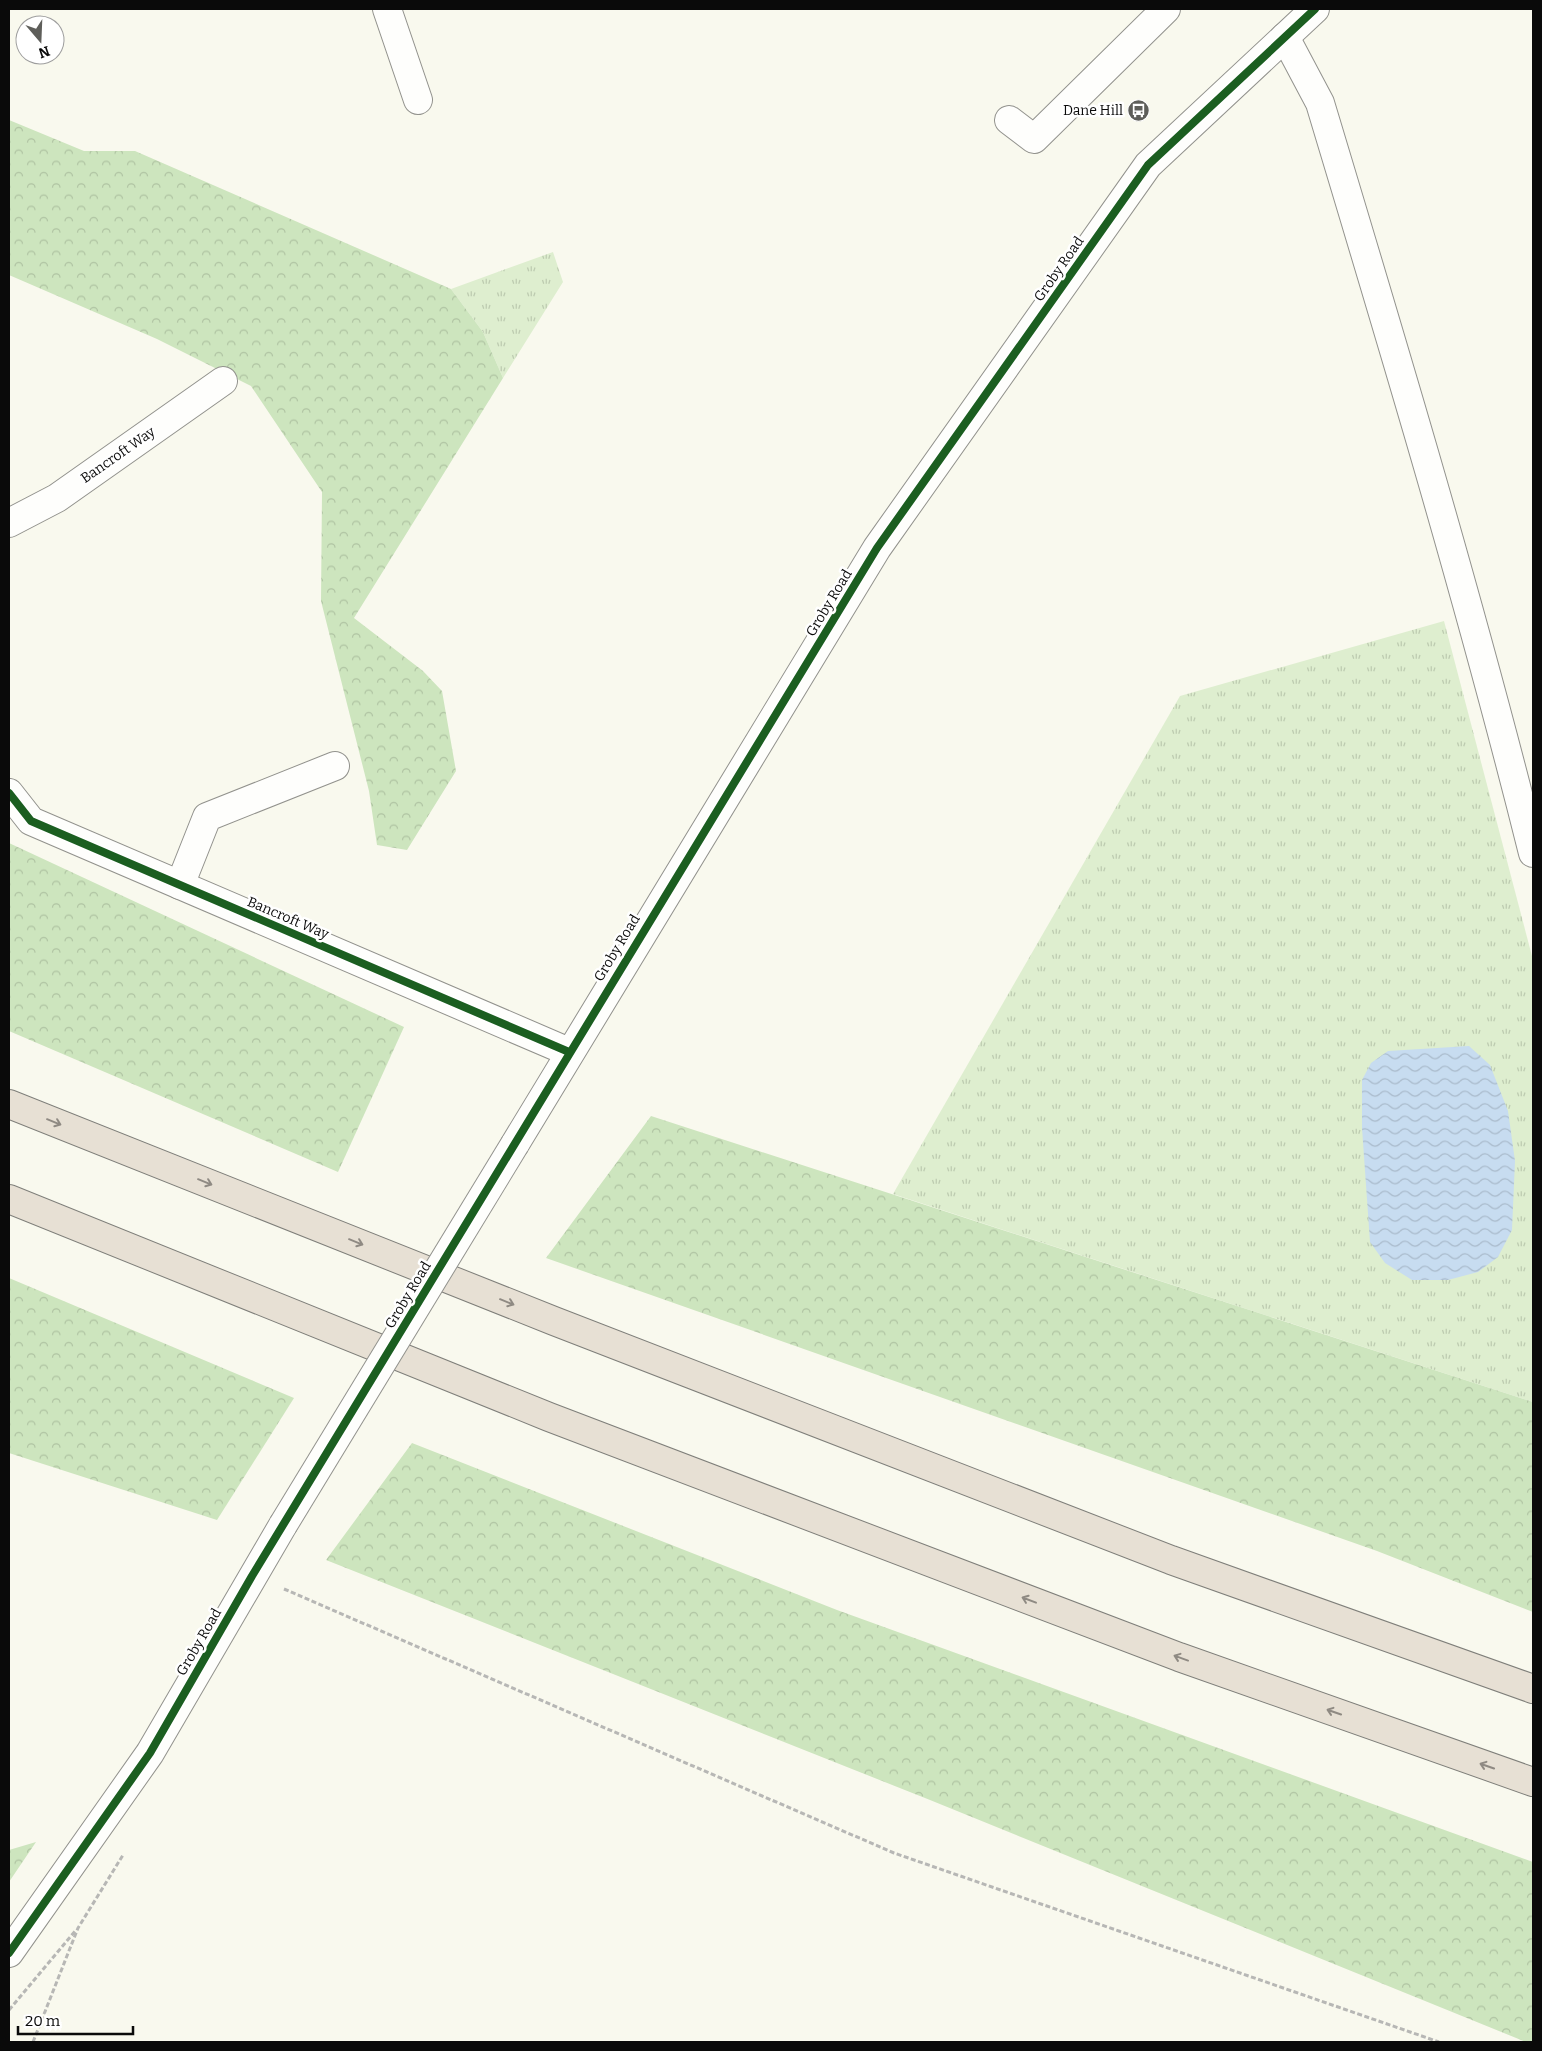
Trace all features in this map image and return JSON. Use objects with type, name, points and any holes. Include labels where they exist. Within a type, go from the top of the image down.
[{"type":"highway","points":[[9,1104],[544,1317],[1161,1557],[1533,1689]]},
{"type":"highway","points":[[9,1199],[567,1424],[1178,1657],[1533,1782]]},
{"type":"street","points":[[387,9],[418,100]]},
{"type":"street","points":[[1009,120],[1034,139],[1166,9]]},
{"type":"street","name":"Groby Road","points":[[9,1953],[150,1753],[252,1576],[877,548],[1148,165],[1315,9]]},
{"type":"street","points":[[1285,37],[1323,112],[1448,534],[1501,724],[1533,853]]},
{"type":"street","name":"Bancroft Way","points":[[9,523],[57,498],[223,381]]},
{"type":"street","points":[[180,885],[207,817],[335,766]]},
{"type":"street","name":"Bancroft Way","points":[[9,793],[31,821],[569,1052]]},
{"type":"path","points":[[252,1576],[894,1853],[1439,2042]]},
{"type":"path","points":[[9,2010],[78,1928]]},
{"type":"green space","points":[[9,120],[84,151],[135,151],[451,289],[483,332],[503,378],[354,618],[423,671],[442,691],[456,771],[407,850],[377,845],[369,791],[321,601],[322,492],[251,386],[157,339],[9,275]]},
{"type":"green space","points":[[553,252],[563,282],[503,378],[483,332],[451,289]]},
{"type":"green space","points":[[1444,621],[1533,960],[1533,1402],[893,1194],[1180,696]]},
{"type":"green space","points":[[9,843],[404,1027],[338,1172],[9,1031]]},
{"type":"green space","points":[[651,1116],[1533,1402],[1533,1612],[1377,1551],[546,1258]]},
{"type":"green space","points":[[9,1278],[294,1398],[217,1520],[9,1453]]},
{"type":"green space","points":[[412,1443],[837,1610],[1533,1862],[1533,2042],[1526,2042],[930,1800],[326,1560]]},
{"type":"green space","points":[[36,1842],[11,1879],[9,1882],[9,1850]]},
{"type":"water","points":[[1469,1046],[1490,1065],[1508,1111],[1515,1161],[1512,1230],[1498,1257],[1478,1272],[1448,1280],[1412,1280],[1385,1263],[1370,1242],[1362,1128],[1362,1080],[1371,1063],[1388,1051]]},
{"type":"cycle path","points":[[9,1953],[150,1753],[252,1576],[877,548],[1148,165],[1315,9]]},
{"type":"cycle path","points":[[9,793],[31,821],[569,1052]]},
{"type":"place","name":"Dane Hill","points":[[1139,110]]}]
